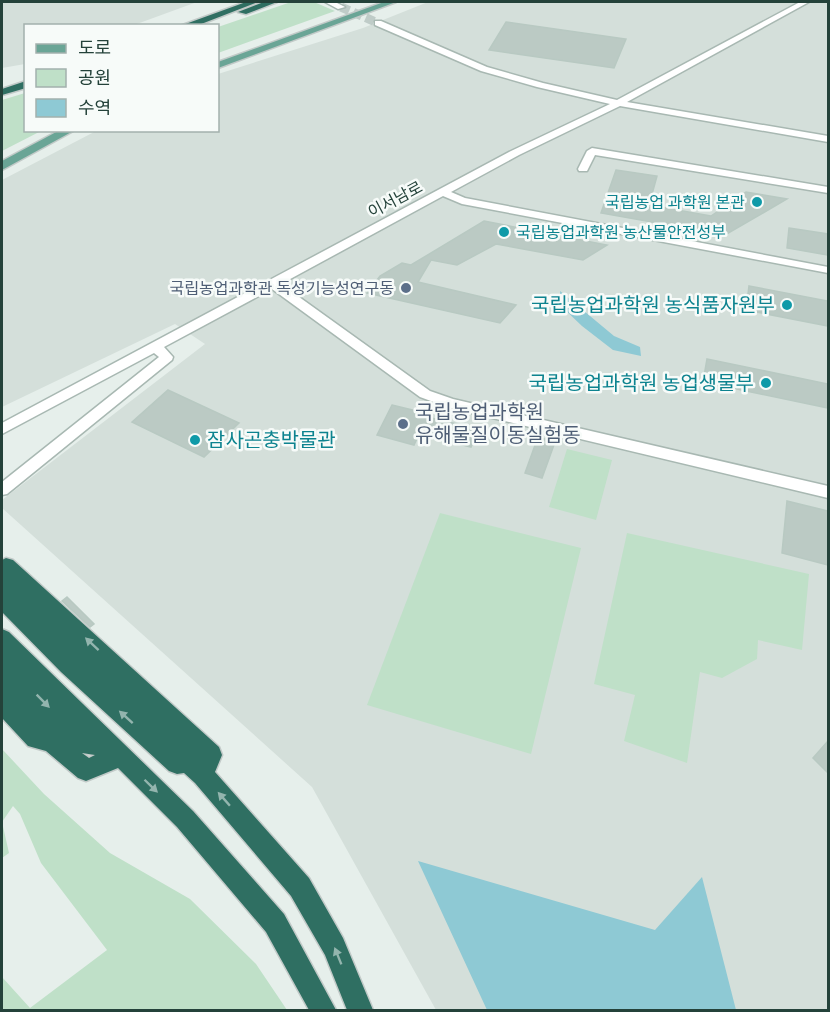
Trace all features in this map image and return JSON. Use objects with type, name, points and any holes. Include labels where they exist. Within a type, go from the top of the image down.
[{"type":"highway","points":[[191,24],[253,2]]},
{"type":"highway","points":[[215,24],[272,2]]},
{"type":"highway","points":[[2,83],[24,77]]},
{"type":"highway","points":[[2,92],[24,85]]},
{"type":"highway","points":[[2,568],[6,566],[211,755],[196,769]]},
{"type":"highway","points":[[2,580],[187,753],[196,769],[300,887],[334,946],[360,1011]]},
{"type":"highway","points":[[2,600],[68,664],[177,763],[196,769]]},
{"type":"highway","points":[[2,638],[185,819],[275,923],[313,988],[323,1011]]},
{"type":"highway","points":[[2,659],[84,743],[116,751]]},
{"type":"highway","points":[[2,681],[50,731],[51,742]]},
{"type":"highway","points":[[2,704],[36,739],[51,742],[86,770],[116,751]]},
{"type":"main road","points":[[219,64],[391,2]]},
{"type":"main road","points":[[2,166],[66,132]]},
{"type":"lane","points":[[329,2],[341,7]]},
{"type":"lane","name":"이서남로","points":[[2,429],[515,153],[617,103],[805,2]]},
{"type":"lane","points":[[378,23],[498,73],[617,103],[828,139]]},
{"type":"lane","points":[[584,169],[592,151],[828,190]]},
{"type":"lane","points":[[442,192],[462,201],[828,270]]},
{"type":"lane","points":[[274,284],[425,394],[450,403],[828,492]]},
{"type":"lane","points":[[2,490],[167,357],[154,346]]},
{"type":"shaded area","points":[[2,2],[197,2],[137,24],[24,24],[24,64],[2,68]]},
{"type":"shaded area","points":[[428,2],[828,2],[828,1010],[436,1010],[312,787],[2,508],[2,500],[205,344],[175,324],[2,407],[2,180],[94,132],[219,132],[219,74],[363,28]]},
{"type":"green space","points":[[291,2],[314,2],[335,11],[219,53],[219,27]]},
{"type":"green space","points":[[24,93],[24,132],[39,132],[2,151],[2,100]]},
{"type":"green space","points":[[567,449],[612,460],[596,520],[549,507]]},
{"type":"green space","points":[[440,513],[581,548],[531,754],[367,705]]},
{"type":"green space","points":[[627,533],[809,574],[802,650],[758,640],[757,659],[722,678],[700,672],[687,763],[624,741],[635,695],[594,684]]},
{"type":"green space","points":[[2,749],[44,794],[110,853],[190,899],[256,964],[287,1010],[2,1010],[2,977],[30,1008],[107,950],[41,863],[20,814],[13,806],[2,822]]},
{"type":"green space","points":[[2,822],[9,853],[2,858]]},
{"type":"water","points":[[560,291],[614,336],[640,347],[641,356],[613,350],[582,326],[561,306]]},
{"type":"water","points":[[418,861],[655,930],[702,877],[736,1010],[487,1010]]},
{"type":"building","points":[[506,22],[626,39],[614,68],[489,50]]},
{"type":"building","name":"국립농업 과학원 본관","points":[[616,170],[657,176],[649,205],[711,216],[746,192],[787,199],[725,235],[601,213]]},
{"type":"building","points":[[484,221],[607,245],[583,260],[496,244],[457,265],[431,260],[418,282],[516,305],[500,323],[367,293],[380,276],[402,263],[411,265]]},
{"type":"building","points":[[789,228],[828,234],[828,255],[787,248]]},
{"type":"building","name":"국립농업과학원 농식품자원부","points":[[749,286],[828,301],[828,326],[746,310]]},
{"type":"building","name":"국립농업과학원 농업생물부","points":[[707,359],[828,384],[828,408],[703,382]]},
{"type":"building","name":"잠사곤충박물관","points":[[168,390],[239,423],[204,457],[132,422]]},
{"type":"building","points":[[392,405],[429,414],[427,417],[479,429],[471,447],[419,434],[414,445],[377,435]]},
{"type":"building","points":[[538,437],[555,442],[542,478],[525,473]]},
{"type":"building","points":[[787,501],[828,511],[828,565],[782,553]]},
{"type":"building","points":[[67,597],[94,624],[90,627],[62,601]]},
{"type":"building","points":[[828,741],[828,773],[813,758]]},
{"type":"tunnel","points":[[341,7],[378,23]]},
{"type":"place","name":"국립농업 과학원 본관","points":[[757,202]]},
{"type":"place","name":"국립농업과학원 농산물안전성부","points":[[504,232]]},
{"type":"place","name":"국립농업과학관 독성기능성연구동","points":[[406,288]]},
{"type":"place","name":"국립농업과학원 농식품자원부","points":[[787,305]]},
{"type":"place","name":"국립농업과학원 농업생물부","points":[[766,383]]},
{"type":"place","name":"국립농업과학원 유해물질이동실험동","points":[[403,424]]},
{"type":"place","name":"잠사곤충박물관","points":[[195,440]]}]
